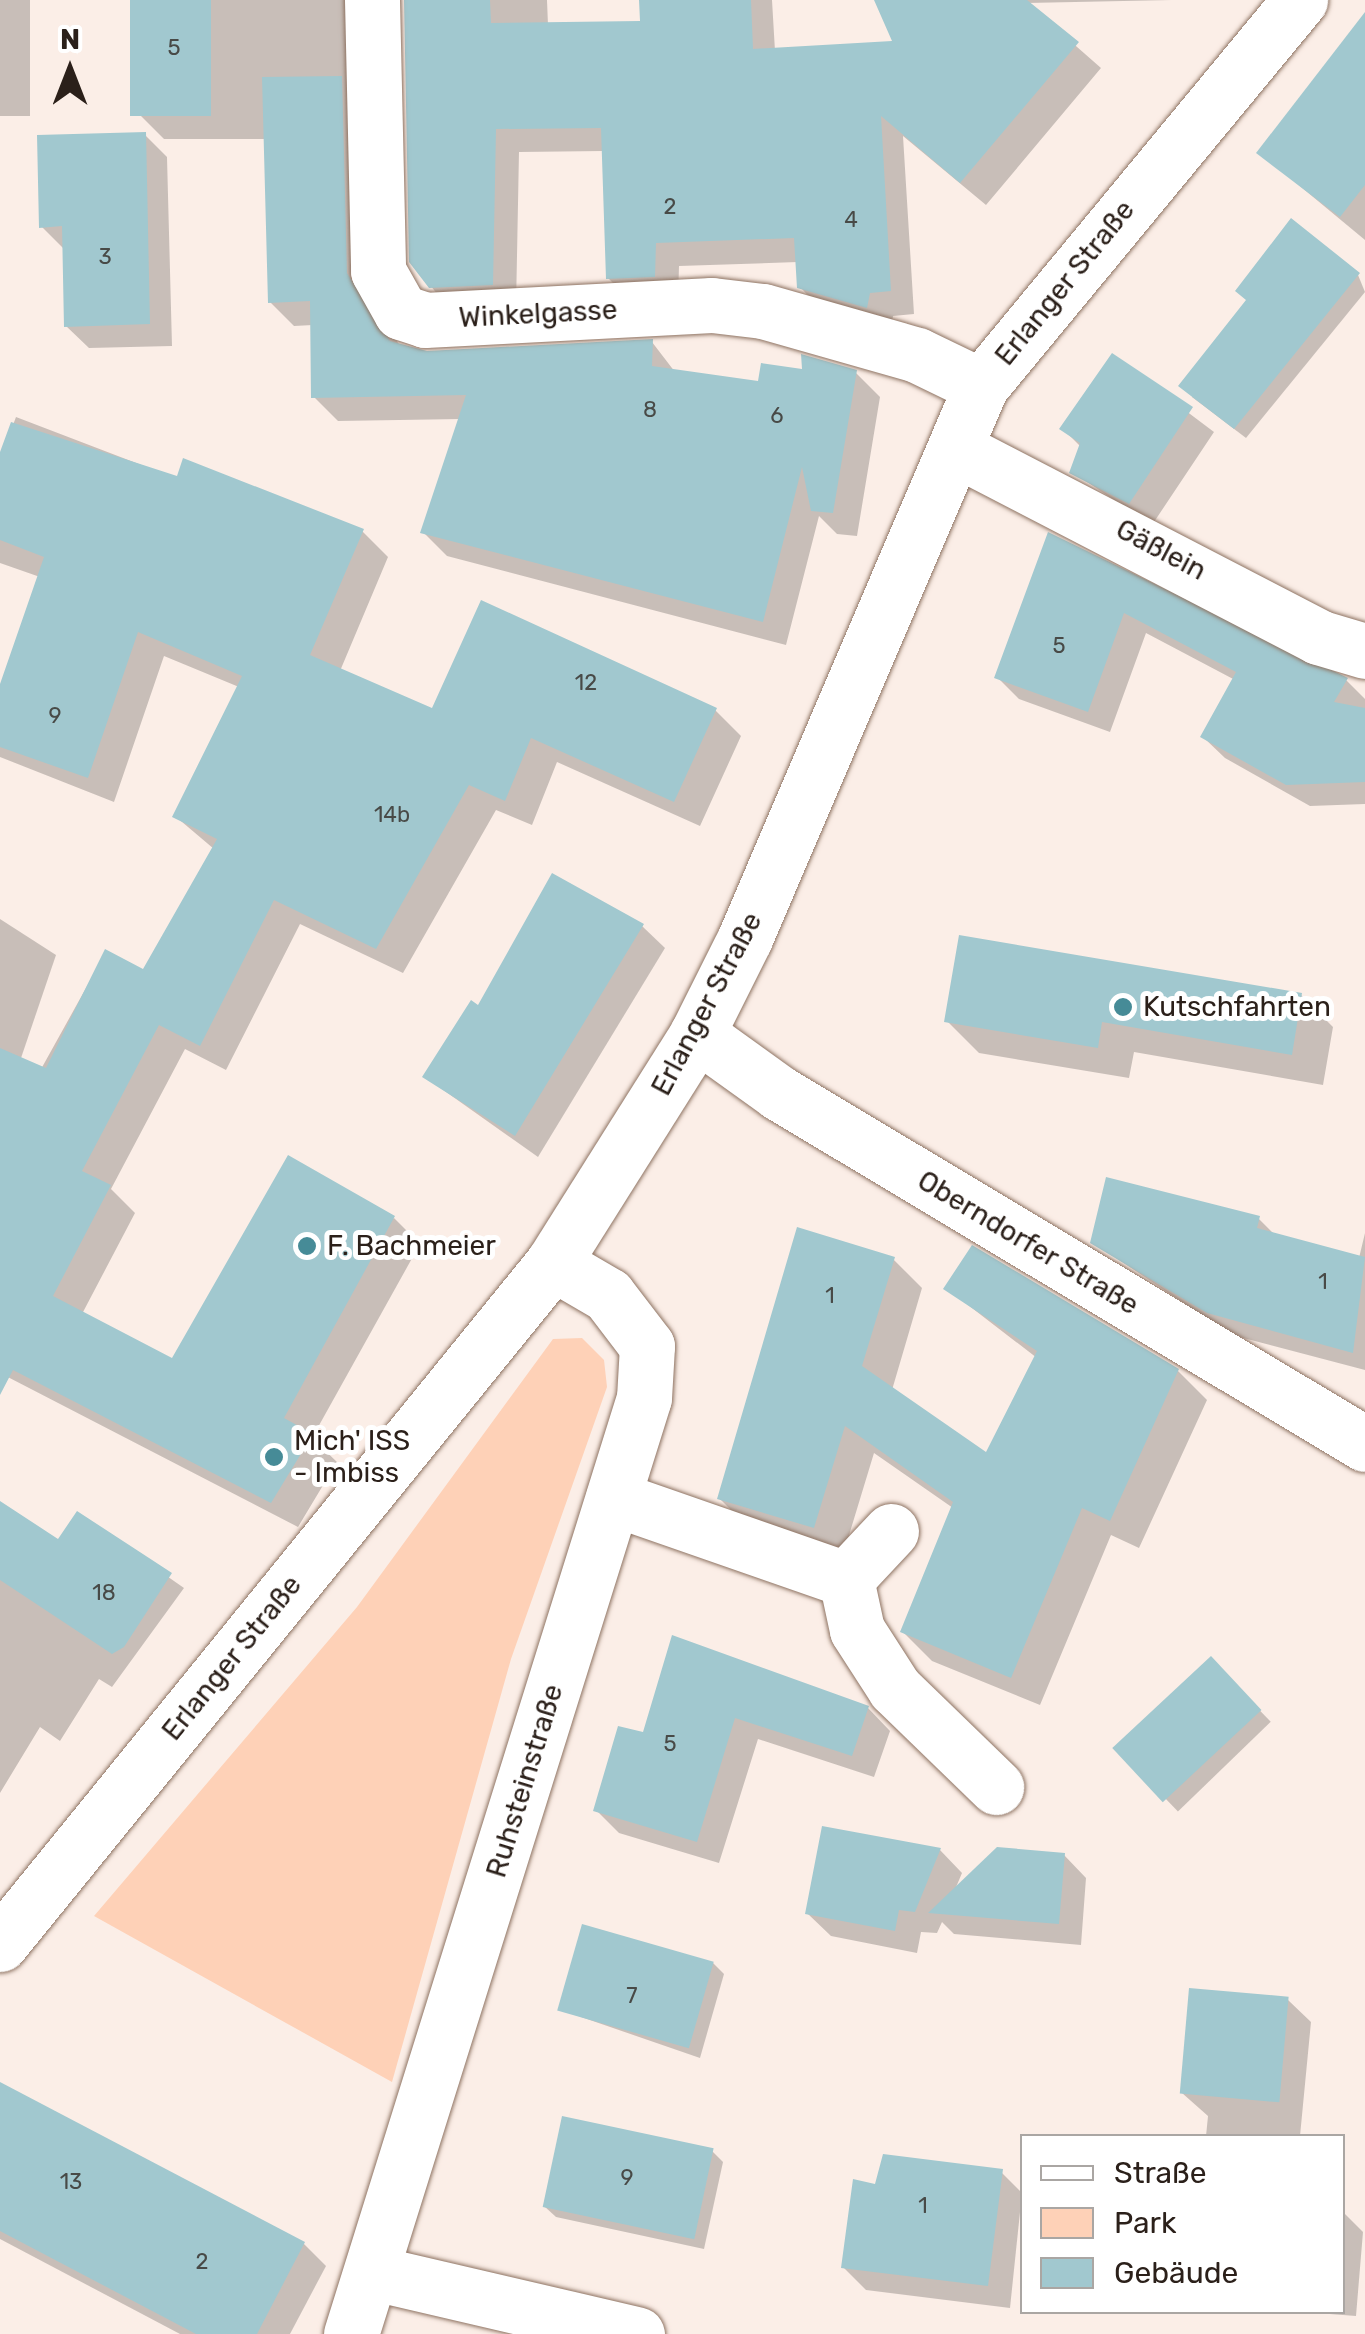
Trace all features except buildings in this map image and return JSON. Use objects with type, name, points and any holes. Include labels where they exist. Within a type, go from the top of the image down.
[{"type":"street","name":"Winkelgasse","points":[[372,0],[378,271],[401,312],[425,320],[712,305],[762,311],[917,355],[981,386]]},
{"type":"street","name":"Erlanger Straße","points":[[0,1944],[554,1263],[697,1034],[981,386],[1300,0]]},
{"type":"street","name":"Gäßlein","points":[[956,450],[1318,637],[1365,651]]},
{"type":"street","name":"Oberndorfer Straße","points":[[697,1034],[779,1093],[1365,1444]]},
{"type":"street","name":"Ruhsteinstraße","points":[[351,2334],[374,2273],[644,1398],[646,1346],[608,1294],[554,1263]]},
{"type":"street","points":[[612,1498],[846,1579]]},
{"type":"street","points":[[846,1579],[891,1531]]},
{"type":"street","points":[[846,1579],[857,1630],[895,1689],[996,1787]]},
{"type":"street","points":[[374,2273],[637,2334]]},
{"type":"green space","points":[[582,1338],[604,1360],[607,1387],[511,1659],[392,2082],[94,1916],[357,1607],[553,1339]]},
{"type":"place","name":"Kutschfahrten","points":[[1123,1007]]},
{"type":"place","name":"F. Bachmeier","points":[[307,1246]]},
{"type":"place","name":"Mich' ISS - Imbiss","points":[[274,1457]]}]
